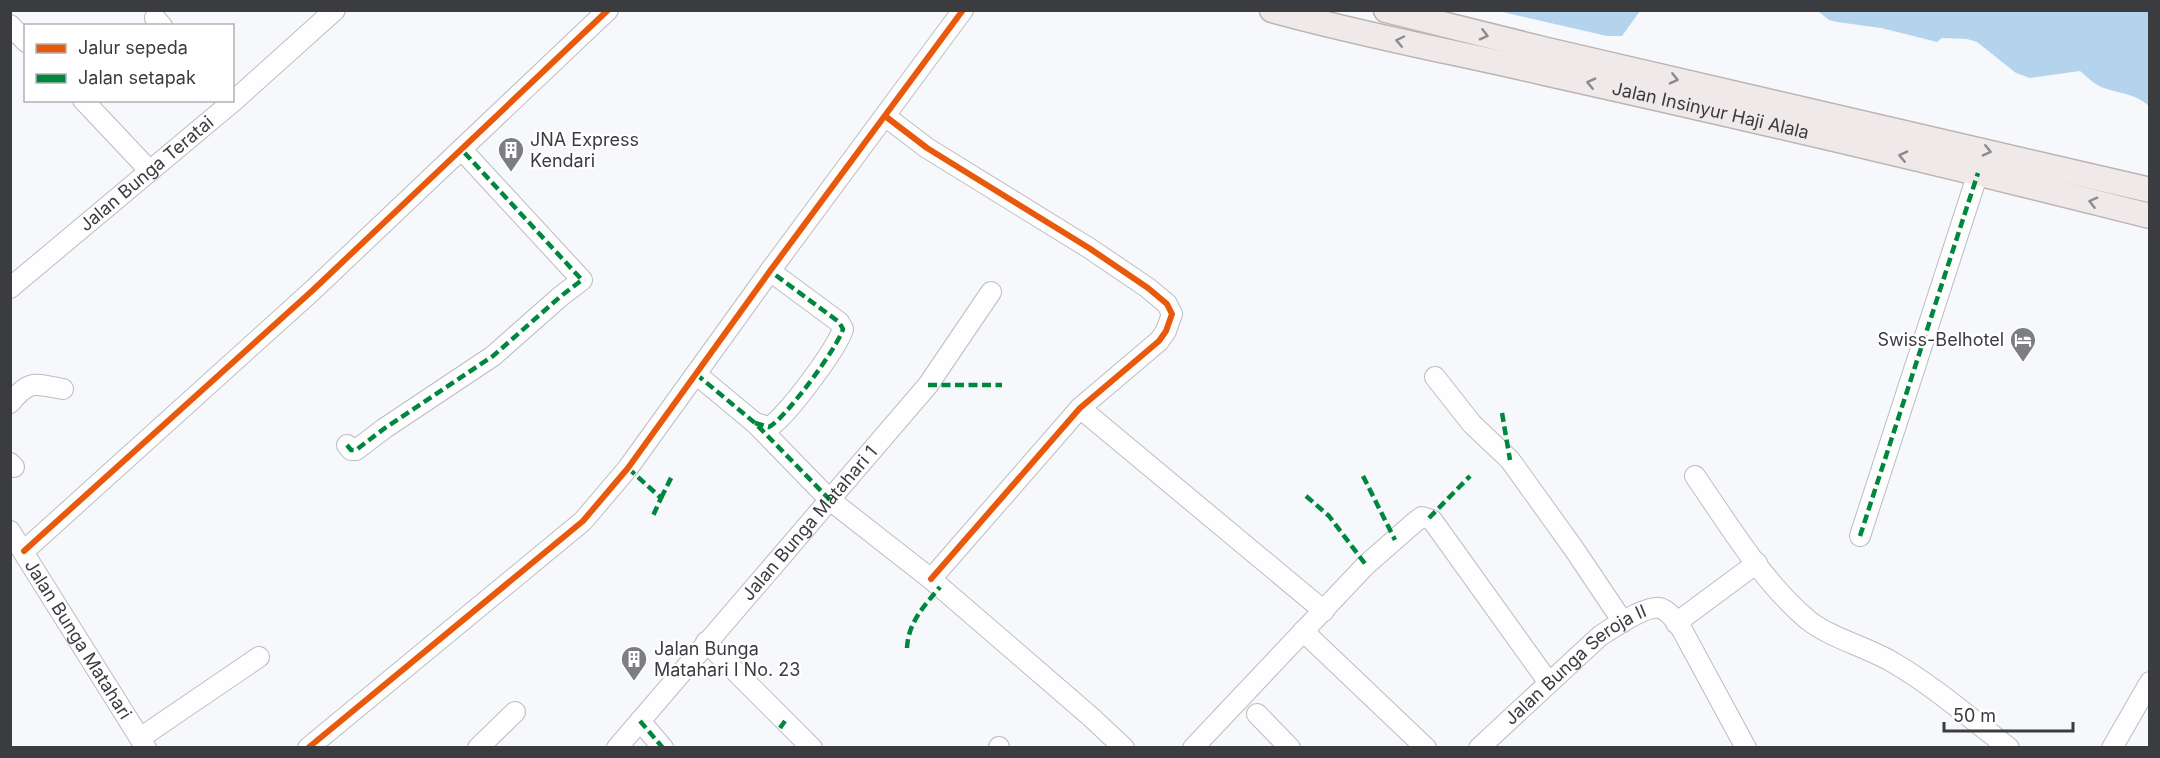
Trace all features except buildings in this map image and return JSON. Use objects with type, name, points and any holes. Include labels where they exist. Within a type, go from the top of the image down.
[{"type":"main road","name":"Jalan Insinyur Haji Alala","points":[[1272,10],[1331,26],[1978,173],[2150,216]]},
{"type":"main road","name":"Jalan Insinyur Haji Alala","points":[[1386,10],[1547,50],[2150,190]]},
{"type":"street","name":"Jalan Bunga Teratai","points":[[234,98],[335,10]]},
{"type":"street","points":[[24,551],[313,290],[608,10]]},
{"type":"street","points":[[308,747],[584,521],[628,468],[963,10]]},
{"type":"street","points":[[10,25],[24,40]]},
{"type":"street","points":[[85,102],[150,171]]},
{"type":"street","name":"Jalan Bunga Teratai","points":[[10,288],[229,102]]},
{"type":"street","points":[[885,116],[927,148],[1089,248],[1148,288],[1170,307],[1172,314],[1159,340],[1080,408],[931,579]]},
{"type":"street","points":[[347,445],[351,450],[356,450],[493,356],[582,280],[462,150]]},
{"type":"street","points":[[1860,536],[1978,173]]},
{"type":"street","points":[[755,423],[769,427],[779,420],[819,368],[843,329],[839,322],[770,271]]},
{"type":"street","name":"Jalan Bunga Matahari 1","points":[[617,747],[928,386],[992,292]]},
{"type":"street","points":[[696,374],[755,423],[830,500],[931,579],[1124,747]]},
{"type":"street","points":[[1435,376],[1472,424],[1510,460],[1623,622]]},
{"type":"street","points":[[10,403],[21,390],[29,385],[63,389]]},
{"type":"street","points":[[1080,408],[1323,610]]},
{"type":"street","points":[[1695,476],[1774,585],[1810,621],[1882,656],[1917,677],[2009,747]]},
{"type":"street","points":[[1193,747],[1366,565],[1422,518],[1429,518],[1549,683]]},
{"type":"street","name":"Jalan Bunga Matahari","points":[[10,531],[143,743]]},
{"type":"street","points":[[1677,622],[1757,563]]},
{"type":"street","name":"Jalan Bunga Seroja II","points":[[1479,747],[1600,636],[1649,609],[1658,608],[1669,613],[1677,622],[1746,747]]},
{"type":"street","points":[[1303,631],[1426,747]]},
{"type":"street","points":[[706,642],[812,747]]},
{"type":"street","points":[[143,743],[259,657]]},
{"type":"street","points":[[2112,747],[2150,682]]},
{"type":"street","points":[[478,747],[515,712]]},
{"type":"street","points":[[1257,714],[1290,747]]},
{"type":"street","points":[[640,721],[663,747]]},
{"type":"water","points":[[1498,11],[1640,11],[1622,36],[1607,36]]},
{"type":"water","points":[[1818,11],[2149,11],[2149,106],[2133,96],[2101,87],[2080,71],[2030,78],[2016,73],[1977,42],[1967,39],[1942,38],[1937,42],[1881,28],[1829,20]]},
{"type":"marked path","points":[[347,445],[351,450],[356,450],[493,356],[582,280],[462,150]]},
{"type":"marked path","points":[[1860,536],[1978,173]]},
{"type":"marked path","points":[[755,423],[769,427],[787,411],[822,366],[843,329],[839,322],[770,271]]},
{"type":"marked path","points":[[696,374],[755,423],[830,500]]},
{"type":"marked path","points":[[928,385],[1002,385]]},
{"type":"marked path","points":[[1502,413],[1510,460]]},
{"type":"marked path","points":[[628,468],[661,498],[652,518]]},
{"type":"marked path","points":[[661,498],[673,474]]},
{"type":"marked path","points":[[1363,476],[1395,540]]},
{"type":"marked path","points":[[1429,518],[1470,476]]},
{"type":"marked path","points":[[1306,496],[1329,516],[1366,565]]},
{"type":"marked path","points":[[907,648],[914,623],[940,587]]},
{"type":"marked path","points":[[640,721],[663,748]]},
{"type":"marked path","points":[[780,728],[785,721]]},
{"type":"cycle path","points":[[24,551],[313,290],[608,10]]},
{"type":"cycle path","points":[[308,748],[583,521],[628,468],[963,10]]},
{"type":"cycle path","points":[[885,116],[927,148],[1089,248],[1148,288],[1167,304],[1172,314],[1166,331],[1159,341],[1080,408],[931,579]]},
{"type":"place","name":"JNA Express Kendari","points":[[511,173]]},
{"type":"place","name":"Swiss-Belhotel","points":[[2023,363]]},
{"type":"place","name":"Jalan Bunga Matahari I No. 23","points":[[634,682]]}]
